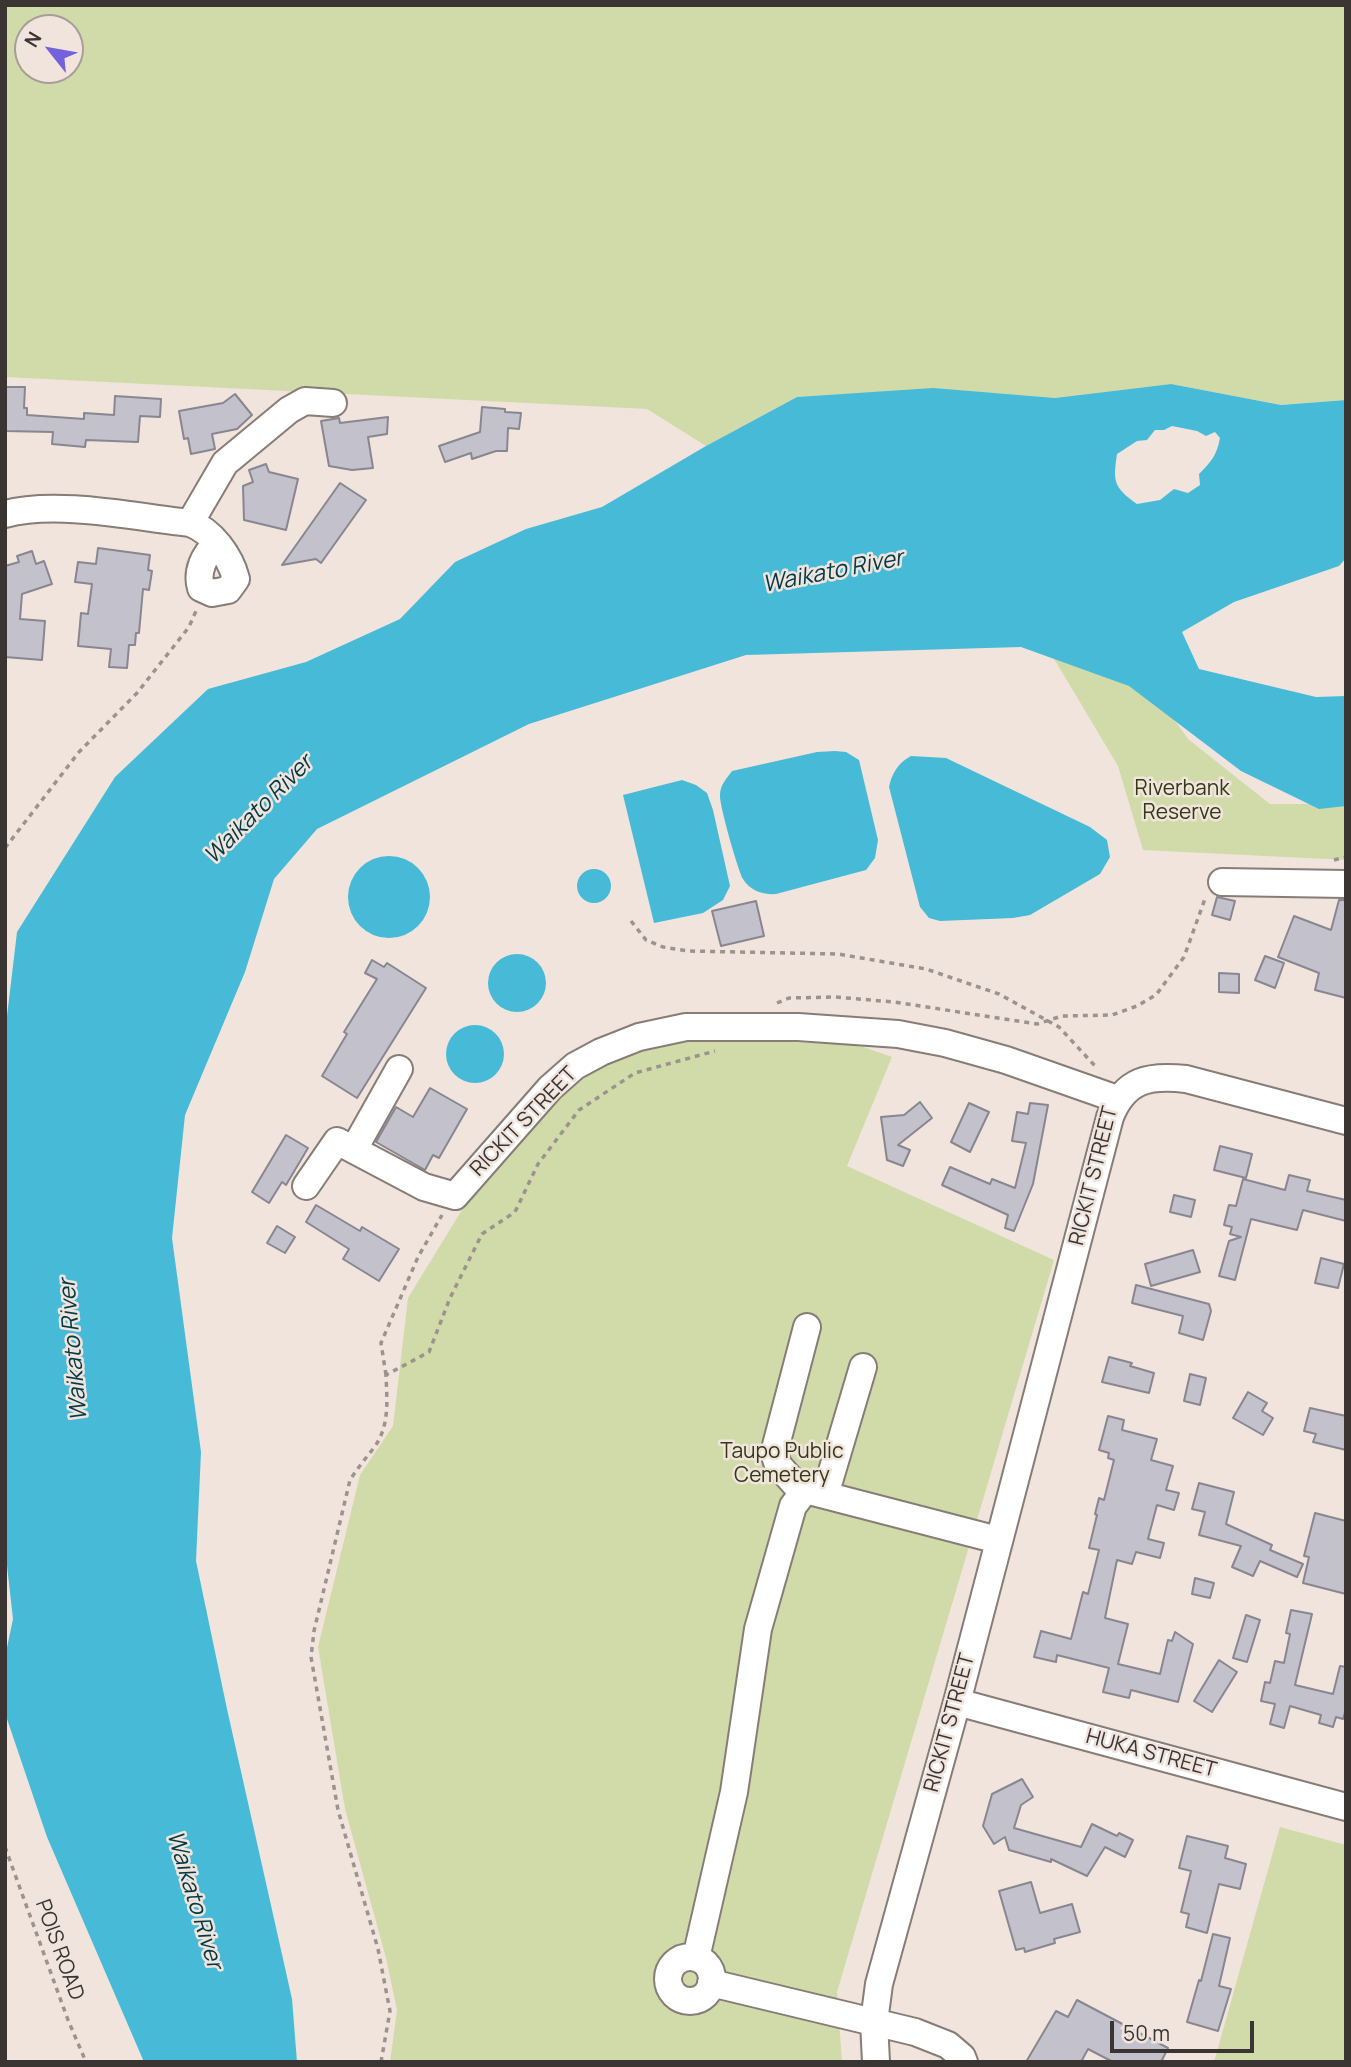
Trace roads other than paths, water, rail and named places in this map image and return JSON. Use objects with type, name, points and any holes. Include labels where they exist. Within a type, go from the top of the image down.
[{"type":"street","points":[[190,523],[225,463],[289,410],[305,401],[333,403]]},
{"type":"street","points":[[5,514],[20,510],[57,508],[190,523],[204,528],[216,544],[209,550],[200,574],[199,582],[204,592]]},
{"type":"street","points":[[1222,881],[1346,884]]},
{"type":"street","name":"RICKIT STREET","points":[[354,1149],[424,1187],[455,1196],[550,1088],[575,1066],[601,1052],[651,1035],[686,1027],[798,1027],[898,1034],[945,1043],[1006,1060],[1105,1096],[1110,1117],[957,1702],[879,1984],[874,2022],[876,2062]]},
{"type":"street","points":[[306,1186],[337,1141],[354,1149],[399,1069]]},
{"type":"street","points":[[1105,1096],[1145,1079],[1162,1076],[1186,1079],[1346,1121]]},
{"type":"street","points":[[807,1327],[774,1453],[778,1465],[814,1494],[998,1540]]},
{"type":"street","points":[[696,1958],[734,1792],[758,1629],[793,1506],[814,1494],[863,1367]]},
{"type":"street","name":"HUKA STREET","points":[[957,1702],[1346,1807]]},
{"type":"street","points":[[696,1958],[708,1967],[711,1983],[708,1992],[701,1998],[682,2000],[674,1995],[669,1987],[668,1977],[677,1961],[696,1958]]},
{"type":"street","points":[[711,1983],[915,2032],[948,2045],[964,2062]]},
{"type":"water","name":"Waikato River","points":[[1171,384],[1281,405],[1346,400],[1346,558],[1339,566],[1234,602],[1182,632],[1199,669],[1316,697],[1346,696],[1346,806],[1319,809],[1241,771],[1129,686],[1021,647],[746,655],[529,724],[317,829],[274,879],[245,972],[185,1115],[172,1238],[201,1452],[196,1561],[292,1999],[297,2062],[144,2062],[47,1837],[5,1713],[5,1657],[13,1619],[5,1548],[5,1033],[17,932],[115,777],[208,689],[306,662],[400,619],[455,562],[526,529],[602,507],[797,397],[933,388],[1055,398]],"holes":[[[1172,426],[1197,431],[1206,436],[1215,432],[1220,438],[1213,458],[1199,474],[1200,485],[1188,493],[1174,489],[1160,500],[1137,504],[1119,488],[1115,477],[1117,454],[1137,441],[1147,440],[1155,430]]]},
{"type":"water","points":[[817,752],[846,752],[859,760],[878,840],[875,858],[866,870],[776,894],[753,889],[743,879],[729,837],[720,801],[724,782],[732,771]]},
{"type":"water","points":[[911,756],[946,758],[1090,827],[1107,840],[1110,857],[1100,874],[1030,915],[940,921],[929,918],[920,907],[889,787],[896,769]]},
{"type":"water","points":[[682,780],[707,793],[730,886],[723,900],[703,913],[654,923],[623,795]]},
{"type":"water","points":[[389,856],[405,859],[418,868],[427,881],[430,897],[427,913],[418,926],[405,935],[389,938],[373,935],[360,926],[351,913],[348,897],[351,881],[360,868],[373,859]]},
{"type":"water","points":[[594,869],[606,874],[611,886],[606,898],[594,903],[582,898],[577,886],[582,874]]},
{"type":"water","points":[[517,954],[528,956],[541,967],[546,983],[544,994],[533,1007],[517,1012],[506,1010],[493,999],[488,983],[490,972],[501,959]]},
{"type":"water","points":[[475,1025],[486,1027],[499,1038],[504,1054],[502,1065],[491,1078],[475,1083],[464,1081],[451,1070],[446,1054],[448,1043],[459,1030]]},
{"type":"park label","name":"Riverbank Reserve","points":[[1182,801]]},
{"type":"park label","name":"Taupo Public Cemetery","points":[[782,1464]]}]
